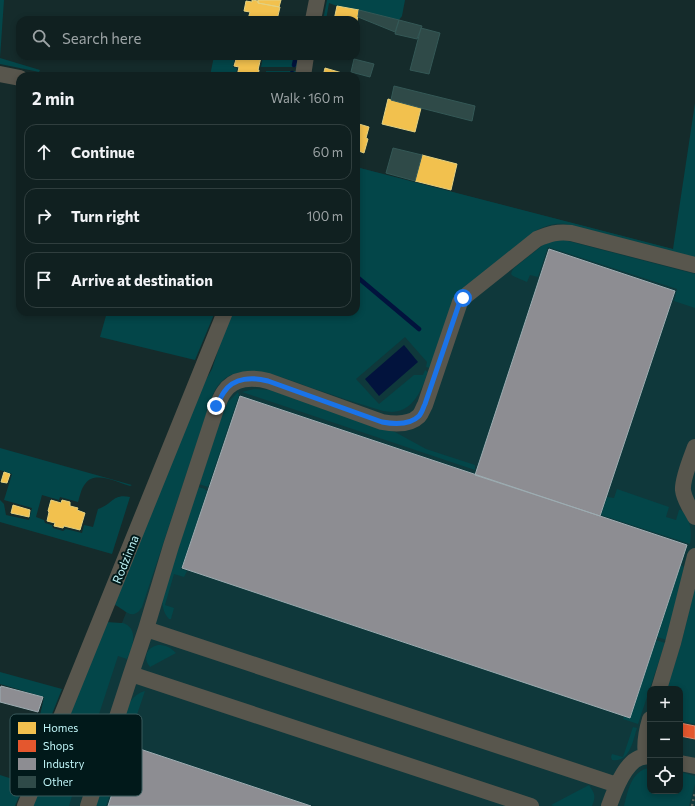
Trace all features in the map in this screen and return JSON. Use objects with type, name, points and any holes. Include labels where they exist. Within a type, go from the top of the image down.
[{"type":"street","points":[[314,16],[316,0]]},
{"type":"street","points":[[304,72],[305,60]]},
{"type":"street","points":[[0,74],[16,77]]},
{"type":"street","points":[[118,714],[216,406],[224,390],[239,381],[258,378],[382,422],[401,423],[411,421],[418,417],[425,404],[460,302],[463,298],[537,240],[548,234],[556,232],[571,233],[695,266]]},
{"type":"street","name":"Rodzinna","points":[[62,714],[223,316]]},
{"type":"street","points":[[695,447],[685,478],[683,491],[695,517]]},
{"type":"street","points":[[660,686],[673,643],[695,556]]},
{"type":"street","points":[[146,629],[617,785]]},
{"type":"street","points":[[131,674],[531,806]]},
{"type":"street","points":[[647,730],[644,747],[647,754]]},
{"type":"street","points":[[609,806],[617,785],[625,771],[635,760],[640,757],[647,757]]},
{"type":"street","points":[[683,764],[695,766]]},
{"type":"street","name":"Rodzinna","points":[[25,806],[29,796]]},
{"type":"street","points":[[88,806],[91,796]]},
{"type":"path","points":[[692,806],[695,792]]},
{"type":"shaded area","points":[[0,0],[4,0],[0,58]]},
{"type":"shaded area","points":[[327,0],[405,0],[402,16],[399,20],[329,3],[327,16],[324,16]]},
{"type":"shaded area","points":[[0,58],[40,70],[39,72],[0,64]]},
{"type":"shaded area","points":[[213,60],[234,60],[233,67],[237,68],[236,72],[211,72]]},
{"type":"shaded area","points":[[262,60],[298,60],[297,67],[261,67]]},
{"type":"shaded area","points":[[266,71],[297,71],[297,72]]},
{"type":"shaded area","points":[[695,103],[695,259],[565,224],[551,225],[537,230],[457,294],[430,368],[426,367],[427,362],[405,337],[356,379],[379,404],[414,375],[423,375],[425,370],[428,372],[416,398],[406,408],[400,411],[383,411],[266,373],[238,373],[226,378],[217,386],[213,394],[142,607],[135,614],[131,614],[113,604],[204,383],[212,369],[231,316],[360,316],[360,168],[673,249]]},
{"type":"shaded area","points":[[360,168],[695,254],[695,806],[46,806],[50,796],[142,796],[142,714],[84,714],[126,613],[217,377],[347,316],[360,316]]},
{"type":"shaded area","points":[[564,240],[695,274],[695,308],[674,301],[677,289],[548,247],[538,277],[530,275],[527,282],[511,274],[514,268],[543,245],[552,241]]},
{"type":"shaded area","points":[[106,316],[213,316],[195,360],[100,337]]},
{"type":"shaded area","points":[[404,345],[418,362],[379,396],[365,379]]},
{"type":"shaded area","points":[[254,389],[270,390],[395,432],[426,449],[475,465],[475,470],[242,392]]},
{"type":"shaded area","points":[[238,392],[239,395],[208,487],[199,484],[225,407]]},
{"type":"shaded area","points":[[0,448],[132,485],[130,486],[100,477],[89,480],[82,490],[78,502],[60,497],[59,500],[42,495],[36,517],[44,520],[45,523],[52,525],[53,528],[63,531],[66,529],[82,533],[84,525],[93,527],[98,509],[120,496],[130,497],[112,554],[0,522],[0,500],[4,504],[6,515],[29,520],[32,508],[4,500],[12,474],[0,470]]},
{"type":"shaded area","points":[[198,487],[207,491],[181,569],[187,571],[184,577],[174,574],[165,605],[174,608],[171,619],[169,619],[163,608],[162,596]]},
{"type":"shaded area","points":[[617,489],[669,507],[666,517],[676,520],[679,510],[681,510],[689,522],[691,535],[690,544],[601,515],[607,497],[614,498]]},
{"type":"shaded area","points":[[681,565],[684,567],[667,640],[657,637]]},
{"type":"shaded area","points":[[695,586],[695,724],[683,722],[683,686],[667,686],[681,644]]},
{"type":"shaded area","points":[[107,622],[123,623],[128,626],[133,634],[133,644],[127,659],[118,656],[99,714],[70,714]]},
{"type":"shaded area","points":[[656,640],[665,643],[651,686],[647,686],[647,697],[638,724],[623,719],[624,717],[630,718]]},
{"type":"shaded area","points":[[158,645],[168,647],[176,653],[150,667],[146,660],[147,653],[151,648]]},
{"type":"shaded area","points":[[0,672],[62,689],[52,714],[40,714],[44,697],[0,684]]},
{"type":"shaded area","points":[[145,691],[137,714],[124,714],[130,702],[139,693]]},
{"type":"shaded area","points":[[633,727],[637,728],[630,750],[623,758],[612,760],[612,754],[623,757]]},
{"type":"shaded area","points":[[647,769],[647,794],[683,794],[683,773],[695,776],[695,784],[689,806],[624,806],[631,782],[638,773]]},
{"type":"shaded area","points":[[0,775],[10,778],[10,796],[19,796],[15,806],[0,806]]},
{"type":"shaded area","points":[[589,785],[594,795],[592,806],[551,805]]},
{"type":"shaded area","points":[[37,796],[72,796],[69,806],[33,806]]},
{"type":"shaded area","points":[[97,796],[109,796],[106,806],[94,806]]},
{"type":"building: Homes","points":[[252,0],[258,1],[258,3],[280,7],[278,16],[249,16],[250,12],[244,11],[246,1],[252,2]]},
{"type":"building: Homes","points":[[258,0],[281,0],[279,7],[258,3]]},
{"type":"building: Homes","points":[[337,6],[359,10],[358,16],[335,16]]},
{"type":"building: Homes","points":[[236,60],[260,60],[259,72],[238,72],[239,67],[234,66]]},
{"type":"building: Homes","points":[[325,68],[339,72],[324,72]]},
{"type":"building: Homes","points":[[388,99],[421,108],[415,132],[382,124]]},
{"type":"building: Homes","points":[[360,124],[369,127],[366,138],[368,139],[364,153],[360,152]]},
{"type":"building: Homes","points":[[422,155],[457,164],[451,190],[415,181]]},
{"type":"building: Homes","points":[[4,472],[10,474],[7,483],[1,482]]},
{"type":"building: Homes","points":[[51,500],[61,503],[62,500],[70,502],[70,506],[78,508],[77,510],[85,513],[80,530],[64,526],[63,528],[54,526],[55,523],[47,521]]},
{"type":"building: Homes","points":[[13,505],[30,510],[29,517],[11,513]]},
{"type":"building: Shops","points":[[683,724],[695,726],[695,739],[683,737]]},
{"type":"building: Industry","points":[[549,249],[675,291],[600,516],[475,475]]},
{"type":"building: Industry","points":[[240,396],[687,545],[630,718],[182,568]]},
{"type":"building: Industry","points":[[1,686],[43,697],[38,712],[0,702]]},
{"type":"building: Industry","points":[[142,750],[311,806],[108,806],[111,796],[142,796]]},
{"type":"building: Other","points":[[359,10],[399,20],[395,32],[358,16]]},
{"type":"building: Other","points":[[399,20],[422,26],[417,39],[395,34]]},
{"type":"building: Other","points":[[421,28],[440,33],[429,74],[410,70]]},
{"type":"building: Other","points":[[354,60],[374,64],[370,77],[360,74],[360,72],[351,72]]},
{"type":"building: Other","points":[[394,86],[475,106],[472,121],[391,100]]},
{"type":"building: Other","points":[[393,148],[422,155],[415,181],[386,173]]},
{"type":"waterway","points":[[294,65],[295,60]]},
{"type":"waterway","points":[[360,279],[419,329]]},
{"type":"route","points":[[216,406],[224,390],[231,385],[239,381],[258,378],[382,422],[401,423],[411,421],[418,417],[425,404],[458,307],[463,298]]}]
